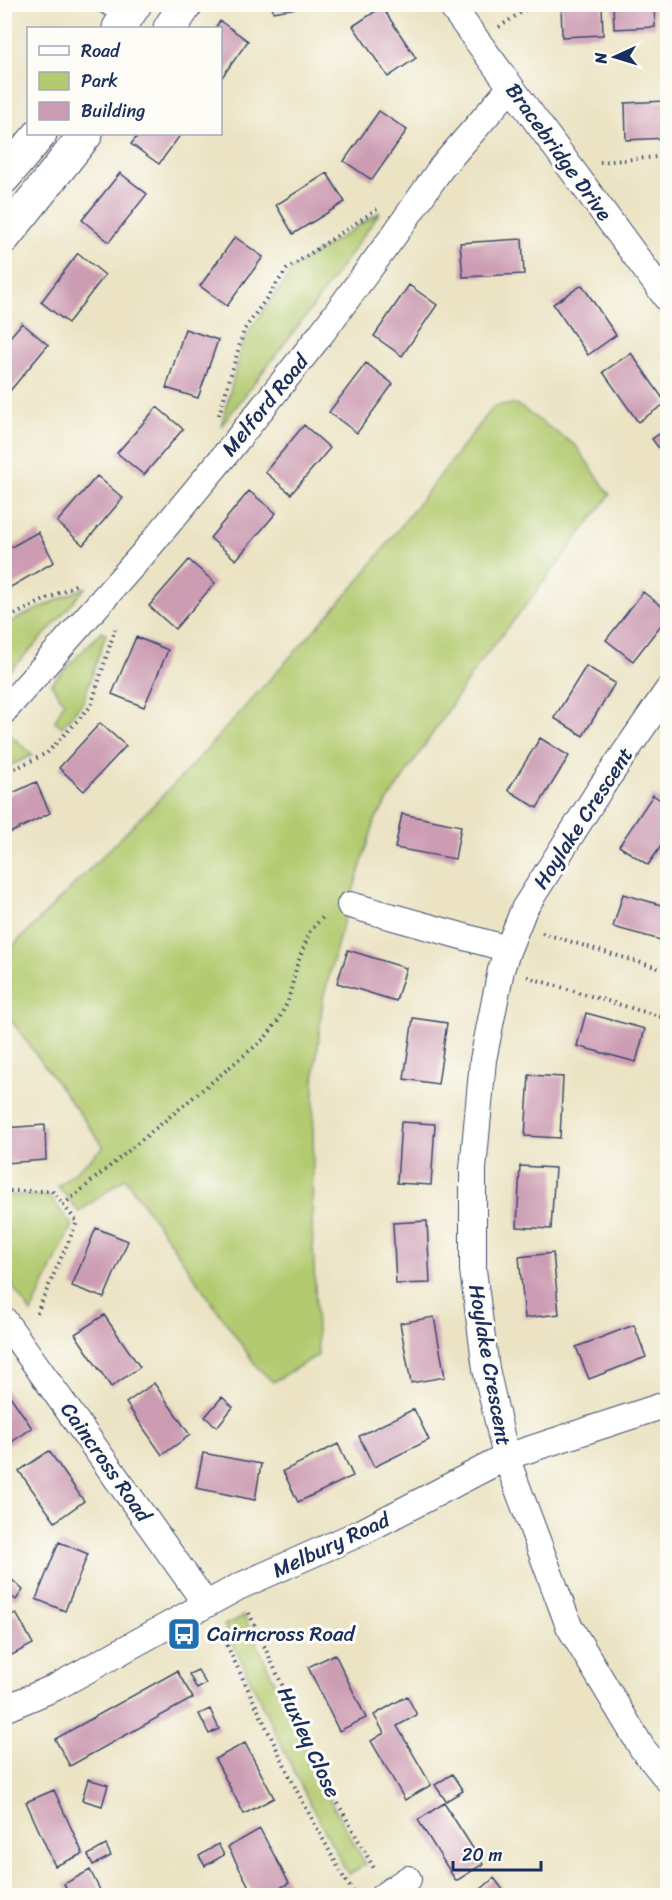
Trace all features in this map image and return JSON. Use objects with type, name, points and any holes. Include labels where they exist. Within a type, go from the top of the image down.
[{"type":"street","points":[[171,27],[186,4]]},
{"type":"street","name":"Bracebridge Drive","points":[[450,4],[668,300]]},
{"type":"street","name":"Melford Road","points":[[4,711],[118,582],[225,455],[321,334],[441,168],[511,87]]},
{"type":"street","points":[[4,177],[39,135]]},
{"type":"street","points":[[4,237],[85,135]]},
{"type":"street","name":"Hoylake Crescent","points":[[668,690],[600,789],[516,925],[505,960],[483,1060],[473,1169],[473,1270],[486,1370],[506,1457],[569,1626],[642,1748],[668,1780]]},
{"type":"street","points":[[350,905],[505,960]]},
{"type":"street","name":"Caincross Road","points":[[10,1328],[206,1604]]},
{"type":"street","name":"Melbury Road","points":[[4,1709],[56,1687],[238,1587],[362,1532],[506,1457],[668,1404]]},
{"type":"path","points":[[477,41],[534,4]]},
{"type":"path","points":[[569,165],[668,156]]},
{"type":"path","points":[[225,455],[212,440],[244,330],[286,269],[402,191],[424,194]]},
{"type":"path","points":[[4,620],[105,570],[118,582]]},
{"type":"path","points":[[4,774],[47,753],[91,706],[116,628]]},
{"type":"path","points":[[63,1205],[265,1038],[278,1021],[288,1001],[297,965],[310,931],[329,910],[341,905],[350,905]]},
{"type":"path","points":[[516,925],[668,971]]},
{"type":"path","points":[[505,960],[668,1019]]},
{"type":"path","points":[[4,1191],[52,1191],[77,1222],[37,1316],[10,1328]]},
{"type":"path","name":"Huxley Close","points":[[238,1587],[330,1789],[370,1862],[393,1889]]},
{"type":"path","name":"Huxley Close","points":[[206,1604],[297,1791],[356,1896]]},
{"type":"green space","points":[[380,212],[312,308],[221,426],[244,339],[294,267]]},
{"type":"green space","points":[[516,404],[576,446],[610,495],[478,665],[375,820],[341,930],[323,999],[314,1081],[312,1220],[318,1355],[273,1382],[257,1367],[125,1178],[79,1212],[58,1186],[104,1147],[5,1012],[4,955],[186,772],[356,584],[494,406]]},
{"type":"green space","points":[[86,587],[49,630],[5,676],[5,624]]},
{"type":"green space","points":[[102,631],[106,634],[83,702],[62,727],[55,721],[64,702],[51,684]]},
{"type":"green space","points":[[9,734],[33,755],[5,768],[5,738]]},
{"type":"green space","points":[[4,1195],[49,1196],[72,1225],[31,1313],[5,1275]]},
{"type":"green space","points":[[244,1616],[325,1791],[366,1865],[348,1874],[303,1790],[224,1625]]},
{"type":"building","points":[[272,4],[310,4],[310,6],[273,12]]},
{"type":"building","points":[[561,4],[602,4],[603,35],[562,37]]},
{"type":"building","points":[[613,4],[654,4],[655,27],[614,29]]},
{"type":"building","points":[[382,7],[416,58],[388,77],[353,26]]},
{"type":"building","points":[[220,21],[248,41],[222,77],[222,27],[216,27]]},
{"type":"building","points":[[665,101],[667,138],[626,140],[625,103]]},
{"type":"building","points":[[379,111],[407,130],[372,180],[344,161]]},
{"type":"building","points":[[138,135],[180,135],[159,164],[131,144]]},
{"type":"building","points":[[120,173],[147,194],[109,242],[82,220]]},
{"type":"building","points":[[327,173],[345,202],[293,234],[276,205]]},
{"type":"building","points":[[235,237],[263,257],[227,306],[200,286]]},
{"type":"building","points":[[522,239],[524,274],[463,277],[460,243]]},
{"type":"building","points":[[78,253],[105,275],[68,323],[41,302]]},
{"type":"building","points":[[409,285],[437,305],[402,356],[374,336]]},
{"type":"building","points":[[582,285],[616,335],[588,355],[553,304]]},
{"type":"building","points":[[22,323],[48,345],[9,392],[4,389],[4,344]]},
{"type":"building","points":[[185,329],[218,340],[198,398],[166,388]]},
{"type":"building","points":[[631,353],[666,403],[638,422],[603,372]]},
{"type":"building","points":[[366,363],[393,384],[357,433],[329,412]]},
{"type":"building","points":[[157,407],[183,429],[144,475],[117,453]]},
{"type":"building","points":[[304,425],[330,448],[291,494],[265,472]]},
{"type":"building","points":[[668,428],[668,461],[652,439]]},
{"type":"building","points":[[97,476],[123,498],[83,545],[57,522]]},
{"type":"building","points":[[249,491],[276,513],[236,560],[210,538]]},
{"type":"building","points":[[38,532],[54,562],[4,591],[4,551]]},
{"type":"building","points":[[189,560],[215,583],[175,629],[149,606]]},
{"type":"building","points":[[643,592],[668,611],[668,616],[633,661],[606,640]]},
{"type":"building","points":[[136,637],[168,650],[144,707],[112,694]]},
{"type":"building","points":[[586,666],[615,683],[583,736],[554,718]]},
{"type":"building","points":[[100,723],[126,746],[84,791],[59,768]]},
{"type":"building","points":[[540,738],[569,756],[537,808],[508,790]]},
{"type":"building","points":[[36,782],[50,813],[4,836],[4,797]]},
{"type":"building","points":[[653,795],[668,805],[668,836],[648,865],[619,846]]},
{"type":"building","points":[[402,814],[461,826],[455,859],[395,848]]},
{"type":"building","points":[[623,894],[668,907],[668,942],[613,927]]},
{"type":"building","points":[[348,950],[406,968],[396,1001],[337,983]]},
{"type":"building","points":[[586,1013],[645,1029],[636,1062],[577,1046]]},
{"type":"building","points":[[413,1018],[447,1023],[438,1084],[404,1079]]},
{"type":"building","points":[[529,1075],[563,1077],[560,1138],[525,1136]]},
{"type":"building","points":[[401,1122],[435,1124],[431,1185],[397,1183]]},
{"type":"building","points":[[45,1125],[46,1160],[4,1163],[4,1128]]},
{"type":"building","points":[[520,1166],[555,1168],[551,1229],[517,1227]]},
{"type":"building","points":[[427,1221],[430,1283],[396,1284],[393,1223]]},
{"type":"building","points":[[96,1228],[128,1241],[104,1298],[72,1286]]},
{"type":"building","points":[[553,1253],[559,1314],[525,1318],[519,1257]]},
{"type":"building","points":[[104,1315],[140,1367],[111,1387],[75,1334]]},
{"type":"building","points":[[434,1317],[445,1377],[411,1383],[400,1323]]},
{"type":"building","points":[[634,1325],[646,1357],[589,1379],[576,1347]]},
{"type":"building","points":[[154,1383],[190,1435],[162,1455],[126,1403]]},
{"type":"building","points":[[4,1387],[32,1428],[4,1447]]},
{"type":"building","points":[[222,1397],[233,1407],[217,1427],[205,1417]]},
{"type":"building","points":[[414,1409],[429,1440],[374,1467],[359,1436]]},
{"type":"building","points":[[338,1444],[353,1476],[298,1502],[283,1471]]},
{"type":"building","points":[[49,1451],[84,1501],[55,1522],[19,1471]]},
{"type":"building","points":[[203,1453],[261,1464],[255,1500],[196,1488]]},
{"type":"building","points":[[59,1542],[88,1554],[65,1611],[36,1599]]},
{"type":"building","points":[[9,1577],[23,1590],[16,1600],[4,1590],[4,1582]]},
{"type":"building","points":[[16,1613],[33,1644],[4,1659],[4,1619]]},
{"type":"building","points":[[335,1654],[366,1718],[339,1731],[308,1667]]},
{"type":"building","points":[[198,1670],[206,1684],[197,1689],[189,1674]]},
{"type":"building","points":[[177,1671],[193,1698],[70,1766],[55,1739]]},
{"type":"building","points":[[407,1696],[417,1715],[397,1726],[431,1785],[405,1800],[371,1741],[384,1733],[374,1715]]},
{"type":"building","points":[[210,1709],[219,1729],[209,1734],[199,1714]]},
{"type":"building","points":[[245,1743],[274,1798],[244,1814],[215,1759]]},
{"type":"building","points":[[452,1774],[463,1791],[446,1801],[435,1785]]},
{"type":"building","points":[[88,1779],[108,1785],[102,1806],[82,1800]]},
{"type":"building","points":[[54,1790],[83,1854],[55,1866],[26,1802]]},
{"type":"building","points":[[444,1803],[483,1864],[456,1881],[418,1820]]},
{"type":"building","points":[[260,1829],[289,1883],[266,1896],[254,1896],[228,1847]]},
{"type":"building","points":[[218,1844],[224,1855],[205,1866],[199,1856]]},
{"type":"building","points":[[106,1845],[111,1856],[93,1865],[88,1855]]},
{"type":"building","points":[[90,1870],[103,1896],[70,1896],[64,1884]]},
{"type":"building","points":[[494,1878],[508,1896],[473,1896]]},
{"type":"place","name":"Cairncross Road","points":[[184,1634]]}]
